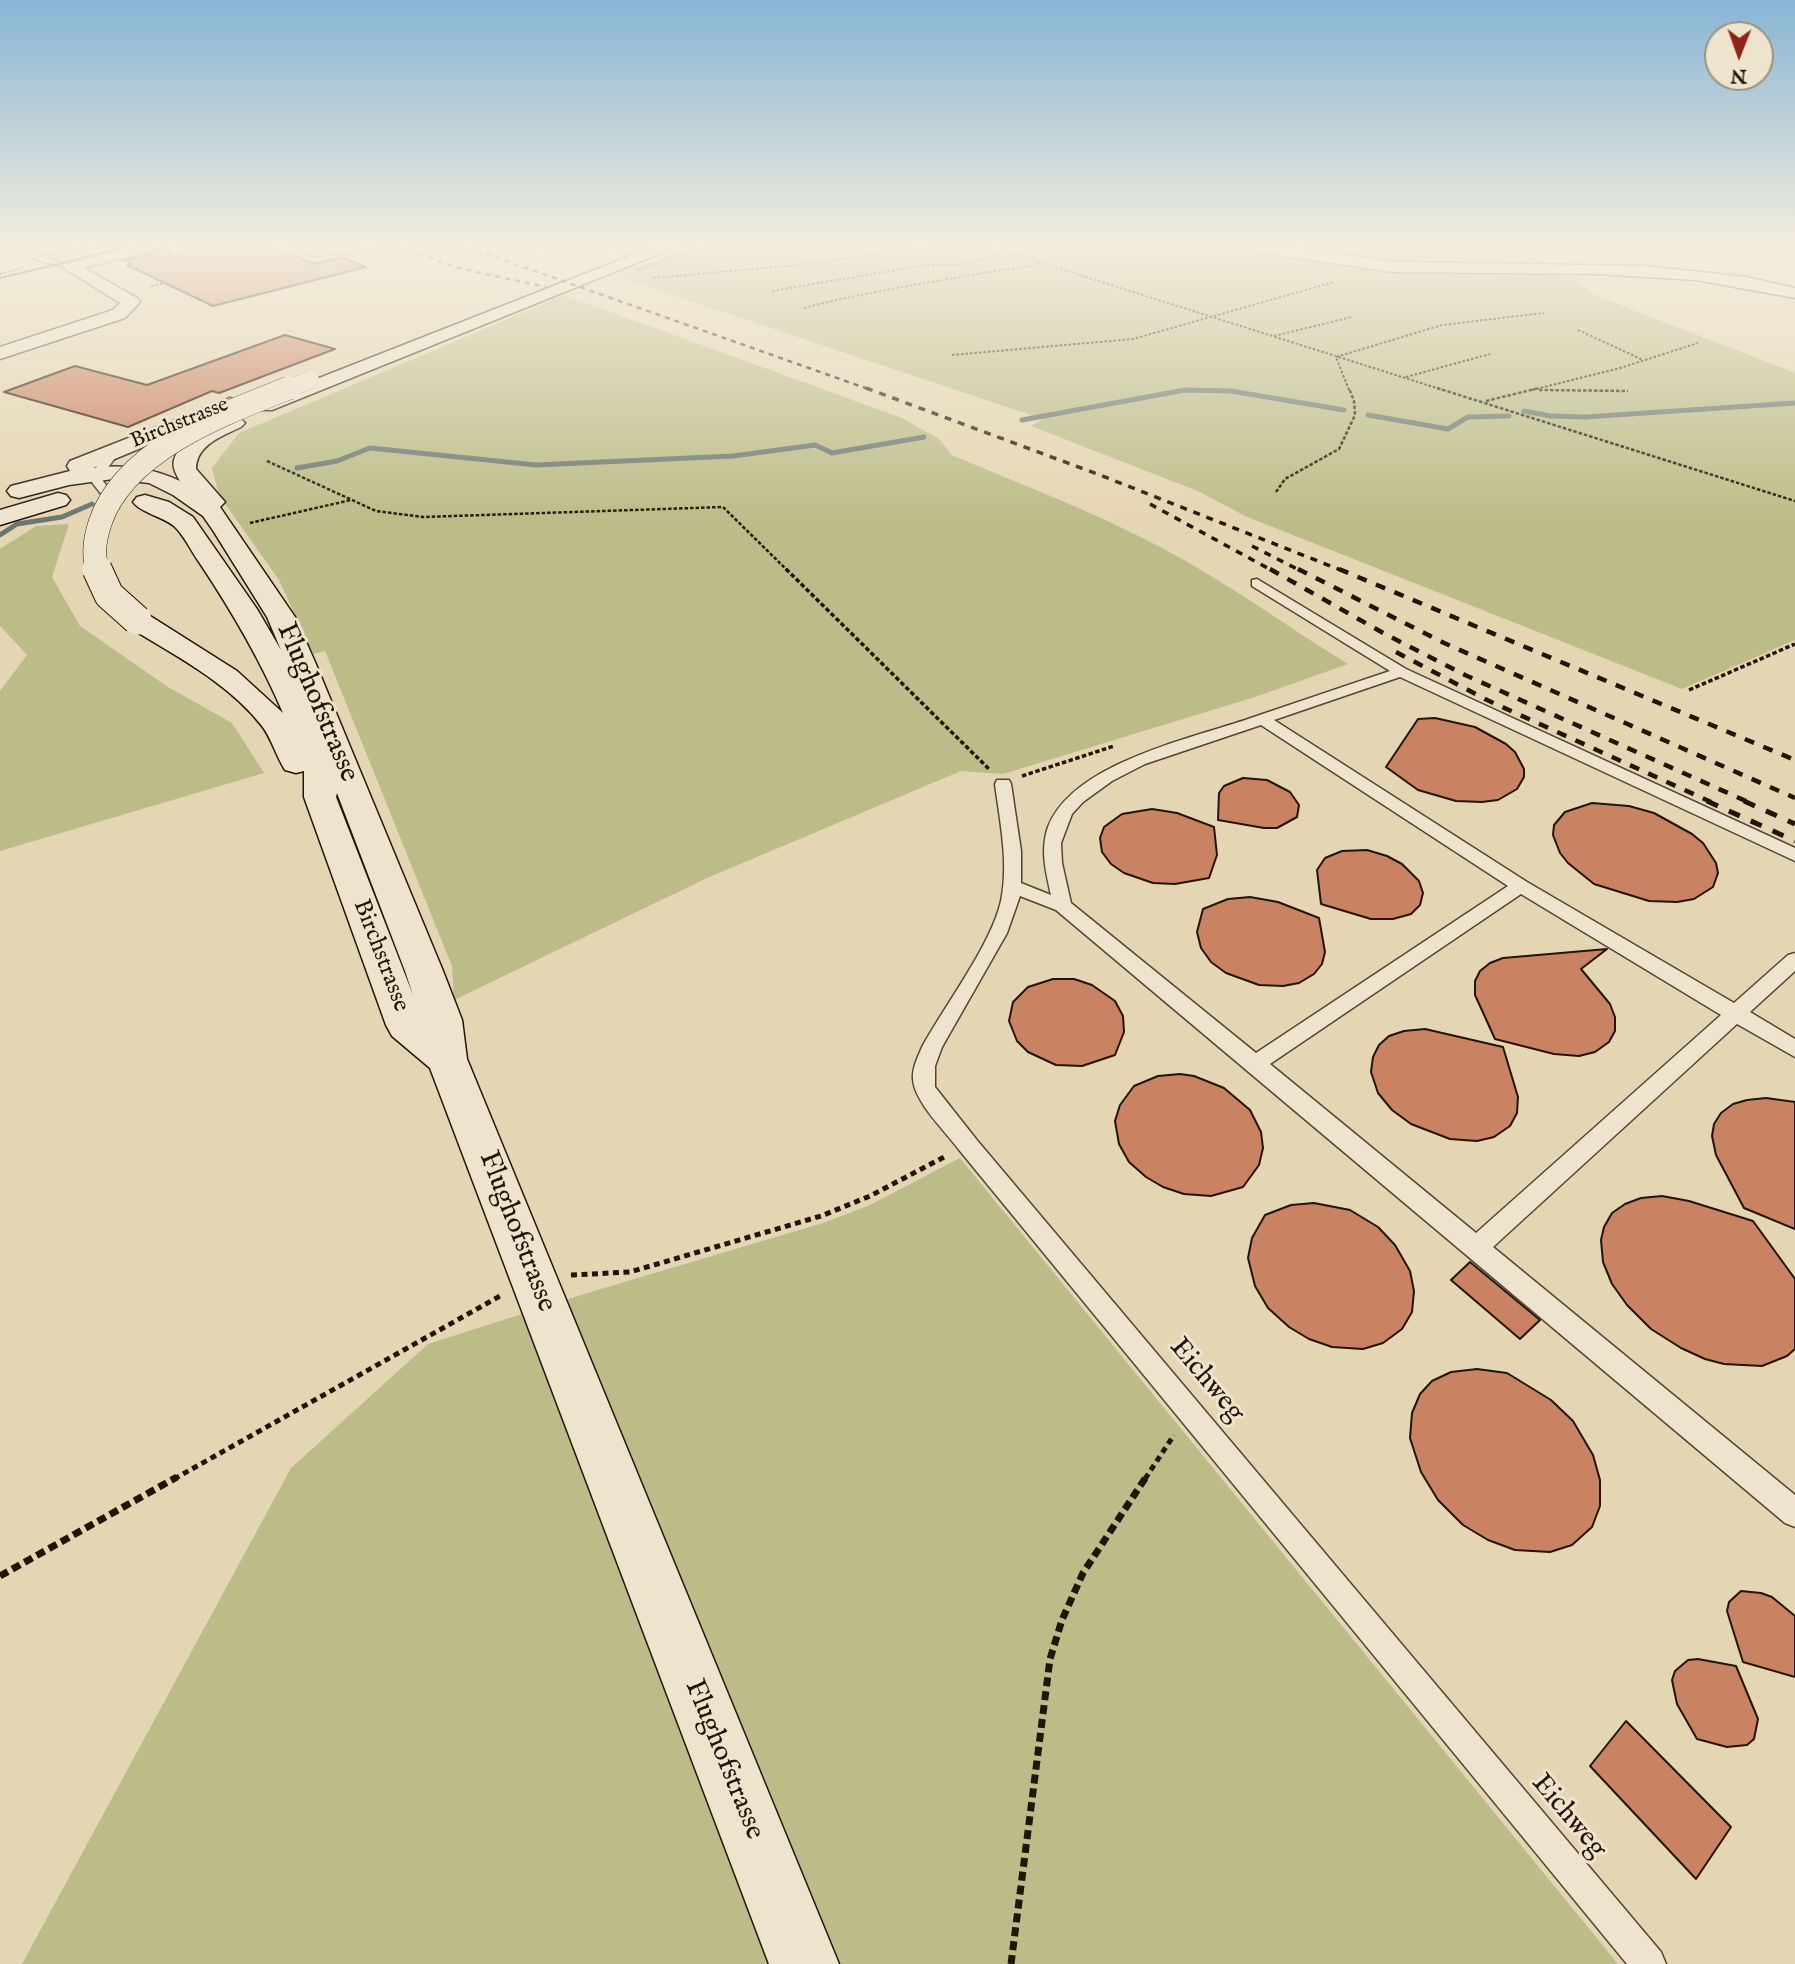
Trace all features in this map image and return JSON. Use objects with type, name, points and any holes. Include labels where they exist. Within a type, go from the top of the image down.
[{"type":"main road","points":[[0,353],[46,339]]},
{"type":"main road","name":"Birchstrasse","points":[[9,494],[399,339]]},
{"type":"main road","name":"Birchstrasse","points":[[0,512],[418,339]]},
{"type":"main road","name":"Birchstrasse","points":[[429,339],[205,424],[176,441],[122,485],[105,508],[96,531],[98,575],[107,593],[137,620],[231,680],[274,721],[304,781],[320,797],[383,968],[407,1025],[447,1059]]},
{"type":"main road","name":"Birchstrasse","points":[[218,520],[214,501],[184,470],[184,461],[190,449],[222,428],[314,383]]},
{"type":"main road","name":"Birchstrasse","points":[[9,494],[98,473],[154,477],[181,490],[218,520]]},
{"type":"main road","name":"Birchstrasse","points":[[0,518],[47,502],[90,496],[133,499],[161,507],[184,522],[244,609],[279,670],[322,776],[320,797]]},
{"type":"main road","name":"Flughofstrasse","points":[[218,520],[281,617],[301,662],[424,971],[442,1020],[447,1059],[803,1964]]},
{"type":"lane","points":[[109,497],[97,481],[98,473],[114,451]]},
{"type":"lane","points":[[1257,583],[1401,672],[1795,855]]},
{"type":"lane","points":[[1062,906],[1053,861],[1056,831],[1070,803],[1098,782],[1139,761],[1401,672]]},
{"type":"lane","points":[[1264,720],[1521,886],[1795,1049]]},
{"type":"lane","name":"Eichweg","points":[[1003,784],[1012,857],[1006,916],[923,1064],[925,1087],[968,1144],[1649,1964]]},
{"type":"lane","points":[[1011,886],[1062,906],[1082,920],[1795,1513]]},
{"type":"lane","points":[[1255,1064],[1521,886]]},
{"type":"lane","points":[[1476,1248],[1795,960]]},
{"type":"path","points":[[952,355],[1134,339]]},
{"type":"path","points":[[1281,339],[1795,501]]},
{"type":"path","points":[[1336,357],[1397,339]]},
{"type":"path","points":[[1597,339],[1644,360]]},
{"type":"path","points":[[1483,401],[1644,360],[1698,343]]},
{"type":"path","points":[[1405,377],[1490,355]]},
{"type":"path","points":[[1276,492],[1285,479],[1339,449],[1352,422],[1356,408],[1336,357]]},
{"type":"path","points":[[1531,390],[1628,391]]},
{"type":"path","points":[[267,461],[376,511],[423,517],[723,507],[1003,784]]},
{"type":"path","points":[[218,520],[352,499]]},
{"type":"path","points":[[1689,690],[1795,644]]},
{"type":"path","points":[[0,1576],[534,1278],[630,1272],[821,1216],[870,1196],[968,1144]]},
{"type":"path","points":[[1011,1964],[1042,1708],[1050,1659],[1058,1633],[1083,1573],[1190,1411]]},
{"type":"green space","points":[[461,339],[684,339],[902,418],[939,439],[952,455],[1111,522],[1186,561],[1348,664],[1255,697],[1003,774],[961,771],[707,878],[454,1000],[452,966],[325,651],[313,654],[279,580],[219,495],[212,468],[239,433]]},
{"type":"green space","points":[[803,339],[1707,339],[1795,373],[1795,640],[1682,689],[1245,516],[1200,492],[1031,426],[1043,419]]},
{"type":"green space","points":[[69,524],[52,577],[80,626],[168,687],[232,723],[264,773],[0,851],[0,691],[27,655],[0,626],[0,549],[36,526]]},
{"type":"green space","points":[[960,1158],[1618,1964],[22,1964],[291,1468],[428,1344],[823,1223],[870,1205]]},
{"type":"building","points":[[275,339],[298,339],[335,349],[219,393],[212,391],[128,427],[4,392],[75,366],[147,385]]},
{"type":"building","points":[[1435,718],[1475,727],[1506,744],[1515,752],[1524,769],[1524,777],[1517,789],[1498,800],[1456,801],[1418,790],[1386,767],[1418,719]]},
{"type":"building","points":[[1243,778],[1267,780],[1290,792],[1299,805],[1297,817],[1277,828],[1218,820],[1219,793],[1224,786]]},
{"type":"building","points":[[1592,803],[1629,806],[1654,813],[1692,834],[1703,843],[1716,863],[1718,873],[1713,887],[1694,899],[1677,902],[1649,901],[1594,884],[1568,863],[1560,853],[1553,835],[1554,825],[1565,812]]},
{"type":"building","points":[[1152,809],[1177,813],[1214,827],[1217,855],[1209,878],[1175,884],[1153,883],[1124,873],[1111,864],[1102,852],[1100,838],[1104,827],[1122,814]]},
{"type":"building","points":[[1367,850],[1402,864],[1419,881],[1423,893],[1420,905],[1411,914],[1393,919],[1371,919],[1321,904],[1317,870],[1325,858],[1342,851]]},
{"type":"building","points":[[1250,897],[1278,902],[1319,918],[1325,952],[1322,964],[1314,974],[1299,983],[1283,986],[1259,985],[1226,973],[1211,962],[1201,948],[1197,932],[1203,909],[1228,899]]},
{"type":"building","points":[[1607,949],[1581,969],[1610,1004],[1615,1017],[1615,1031],[1609,1042],[1595,1052],[1579,1056],[1554,1054],[1495,1039],[1475,995],[1475,981],[1480,971],[1503,958]]},
{"type":"building","points":[[1053,979],[1074,979],[1092,985],[1115,1001],[1123,1016],[1124,1032],[1115,1055],[1082,1066],[1056,1065],[1028,1052],[1017,1041],[1009,1021],[1013,1002],[1028,987]]},
{"type":"building","points":[[1425,1029],[1503,1047],[1518,1097],[1517,1113],[1510,1126],[1494,1137],[1477,1141],[1450,1139],[1411,1124],[1392,1110],[1378,1093],[1371,1072],[1373,1057],[1379,1045],[1389,1036]]},
{"type":"building","points":[[1158,1076],[1194,1076],[1224,1088],[1250,1110],[1261,1132],[1263,1148],[1259,1165],[1243,1187],[1211,1196],[1184,1194],[1163,1187],[1129,1162],[1119,1144],[1115,1121],[1120,1105],[1134,1086]]},
{"type":"building","points":[[1766,1098],[1795,1102],[1795,1229],[1744,1208],[1716,1155],[1712,1136],[1714,1124],[1721,1113],[1733,1104]]},
{"type":"building","points":[[1662,1196],[1689,1201],[1753,1221],[1795,1279],[1795,1349],[1787,1356],[1762,1366],[1724,1364],[1705,1359],[1651,1329],[1627,1305],[1612,1284],[1603,1262],[1601,1240],[1604,1227],[1612,1213],[1625,1204],[1641,1198]]},
{"type":"building","points":[[1314,1203],[1350,1210],[1378,1227],[1395,1245],[1410,1271],[1414,1291],[1412,1312],[1402,1329],[1383,1343],[1363,1349],[1332,1347],[1309,1339],[1289,1327],[1268,1308],[1255,1286],[1248,1258],[1252,1238],[1265,1215],[1291,1205]]},
{"type":"building","points":[[1470,1262],[1540,1320],[1520,1339],[1451,1280]]},
{"type":"building","points":[[1477,1369],[1507,1373],[1551,1400],[1573,1421],[1593,1455],[1600,1480],[1600,1506],[1592,1527],[1572,1545],[1550,1552],[1515,1550],[1488,1540],[1463,1525],[1438,1500],[1421,1472],[1410,1438],[1412,1413],[1420,1394],[1432,1381],[1451,1372]]},
{"type":"building","points":[[1741,1591],[1772,1597],[1795,1616],[1795,1677],[1743,1662],[1727,1611],[1729,1602]]},
{"type":"building","points":[[1698,1659],[1736,1666],[1758,1719],[1754,1739],[1747,1745],[1727,1747],[1697,1739],[1677,1704],[1672,1680],[1675,1671],[1688,1660]]},
{"type":"building","points":[[1626,1721],[1731,1827],[1696,1879],[1590,1766]]},
{"type":"waterway","points":[[1022,420],[1185,390],[1231,391],[1344,410]]},
{"type":"waterway","points":[[1524,411],[1551,416],[1585,417],[1795,403]]},
{"type":"waterway","points":[[1368,415],[1448,429],[1468,417],[1509,416]]},
{"type":"waterway","points":[[297,468],[337,461],[370,448],[536,465],[733,456],[815,445],[832,453],[924,437]]},
{"type":"waterway","points":[[0,535],[17,524],[62,517],[92,504]]},
{"type":"railway","points":[[726,339],[871,390]]},
{"type":"railway","points":[[866,388],[1100,475],[1343,571]]},
{"type":"railway","points":[[1150,504],[1273,571]]},
{"type":"railway","points":[[1252,546],[1301,571]]},
{"type":"railway","points":[[1270,569],[1385,634],[1465,675],[1748,802]]},
{"type":"railway","points":[[1298,569],[1444,643],[1795,798]]},
{"type":"railway","points":[[1339,569],[1795,760]]},
{"type":"railway","points":[[1396,652],[1487,700],[1711,802]]},
{"type":"railway","points":[[1707,801],[1795,841]]},
{"type":"railway","points":[[1744,801],[1795,824]]}]
